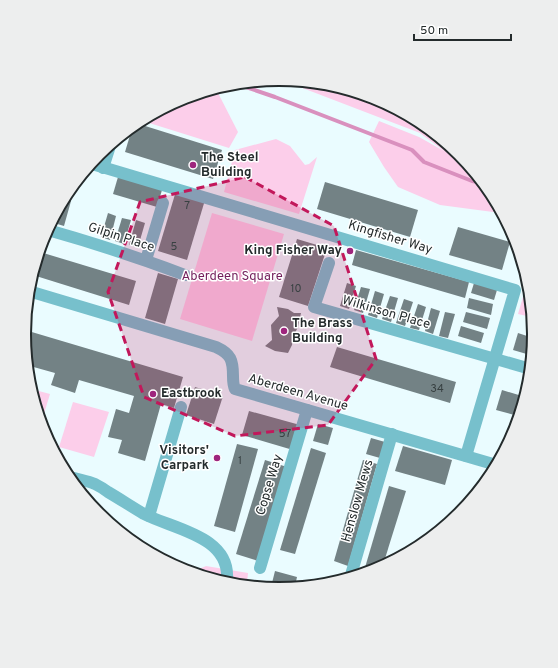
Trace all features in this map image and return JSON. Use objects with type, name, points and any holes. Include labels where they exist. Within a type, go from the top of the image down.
[{"type":"street","name":"Kingfisher Way","points":[[97,166],[515,290],[466,456]]},
{"type":"street","points":[[146,260],[163,203]]},
{"type":"street","name":"Gilpin Place","points":[[53,232],[146,260],[185,275]]},
{"type":"street","name":"Wilkinson Place","points":[[329,263],[314,307],[495,359]]},
{"type":"street","name":"Aberdeen Avenue","points":[[35,293],[223,350],[229,355],[233,368],[233,386],[235,389],[491,463]]},
{"type":"street","points":[[495,359],[525,367]]},
{"type":"street","points":[[149,516],[181,408]]},
{"type":"street","name":"Copse Way","points":[[260,568],[307,410]]},
{"type":"street","name":"Henslow Mews","points":[[352,571],[392,434]]},
{"type":"street","points":[[78,479],[96,484],[149,516],[194,534],[210,544],[224,560],[227,576]]},
{"type":"highlighted area","points":[[245,177],[334,226],[376,359],[328,425],[235,436],[144,397],[108,292],[140,202]]},
{"type":"green space","points":[[301,87],[343,94],[374,105],[403,119],[430,137],[465,170],[476,183],[495,212],[440,205],[398,187],[369,142],[379,121],[419,137],[444,151],[420,133]]},
{"type":"green space","points":[[218,93],[238,132],[229,148],[149,123],[184,105]]},
{"type":"green space","points":[[276,139],[290,146],[305,165],[309,164],[317,157],[299,214],[224,192],[235,150]]},
{"type":"green space","name":"Aberdeen Square","points":[[212,213],[284,234],[252,341],[180,319]]},
{"type":"green space","points":[[524,295],[526,316],[518,314]]},
{"type":"green space","points":[[38,391],[50,394],[44,414]]},
{"type":"green space","points":[[73,402],[109,412],[94,457],[59,447]]},
{"type":"green space","points":[[206,566],[248,573],[247,580],[215,574],[199,569]]},
{"type":"building","name":"The Steel Building","points":[[144,126],[222,150],[213,179],[125,152],[130,136]]},
{"type":"building","points":[[118,177],[162,190],[157,207],[113,194]]},
{"type":"building","points":[[325,182],[418,210],[410,237],[317,209]]},
{"type":"building","points":[[176,191],[205,200],[187,260],[158,251]]},
{"type":"building","points":[[70,201],[71,201],[64,226],[57,224]]},
{"type":"building","points":[[108,213],[116,216],[110,240],[101,237]]},
{"type":"building","points":[[122,218],[131,220],[124,244],[115,241]]},
{"type":"building","points":[[136,220],[145,223],[138,247],[129,245]]},
{"type":"building","points":[[458,227],[510,243],[502,270],[449,255]]},
{"type":"building","points":[[297,239],[327,248],[308,306],[279,297]]},
{"type":"building","name":"King Fisher Way","points":[[348,247],[354,249],[352,255],[346,253]]},
{"type":"building","points":[[356,250],[469,282],[465,298],[352,265]]},
{"type":"building","points":[[44,253],[136,281],[129,305],[38,277]]},
{"type":"building","points":[[158,273],[178,279],[165,324],[145,318]]},
{"type":"building","points":[[347,283],[356,286],[349,309],[340,306]]},
{"type":"building","points":[[474,283],[497,290],[494,300],[471,293]]},
{"type":"building","points":[[361,287],[370,289],[363,313],[354,310]]},
{"type":"building","points":[[375,291],[384,294],[377,318],[368,315]]},
{"type":"building","points":[[390,296],[398,298],[391,322],[382,319]]},
{"type":"building","points":[[469,298],[493,304],[491,315],[467,308]]},
{"type":"building","points":[[404,299],[413,302],[405,326],[396,323]]},
{"type":"building","points":[[418,304],[426,307],[419,330],[410,328]]},
{"type":"building","name":"The Brass Building","points":[[277,307],[288,309],[294,313],[301,313],[298,327],[288,353],[275,351],[265,346],[272,340],[271,325],[279,316]]},
{"type":"building","points":[[431,308],[440,311],[433,334],[425,331]]},
{"type":"building","points":[[445,312],[455,314],[448,338],[439,336]]},
{"type":"building","points":[[466,312],[490,318],[487,329],[463,322]]},
{"type":"building","points":[[461,326],[484,333],[481,343],[458,336]]},
{"type":"building","name":"Eastbrook","points":[[31,332],[183,377],[174,408],[161,404],[145,461],[118,453],[122,440],[108,437],[116,409],[129,413],[134,396],[79,380],[75,393],[51,385],[55,373],[33,367]]},
{"type":"building","points":[[518,333],[527,336],[526,354],[513,350]]},
{"type":"building","points":[[337,347],[456,382],[450,403],[330,367]]},
{"type":"building","points":[[195,387],[223,396],[214,424],[186,415]]},
{"type":"building","points":[[502,390],[520,395],[514,415],[496,410]]},
{"type":"building","points":[[249,411],[300,425],[293,450],[242,435]]},
{"type":"building","points":[[318,424],[333,428],[328,445],[313,441]]},
{"type":"building","points":[[371,438],[385,442],[380,458],[366,454]]},
{"type":"building","points":[[237,444],[258,449],[235,532],[214,526]]},
{"type":"building","points":[[403,446],[452,460],[445,485],[395,471]]},
{"type":"building","points":[[311,448],[326,453],[295,554],[280,550]]},
{"type":"building","points":[[265,460],[287,467],[258,561],[236,554]]},
{"type":"building","points":[[363,460],[377,464],[348,566],[334,561]]},
{"type":"building","points":[[389,486],[406,491],[385,558],[365,566]]},
{"type":"building","points":[[275,571],[297,577],[296,581],[272,582]]},
{"type":"waterway","points":[[249,88],[412,150],[424,162],[475,181]]},
{"type":"place","name":"The Steel Building","points":[[193,165]]},
{"type":"place","name":"King Fisher Way","points":[[350,251]]},
{"type":"place","name":"The Brass Building","points":[[284,331]]},
{"type":"place","name":"Eastbrook","points":[[153,394]]},
{"type":"place","name":"Visitors' Carpark","points":[[217,458]]}]
